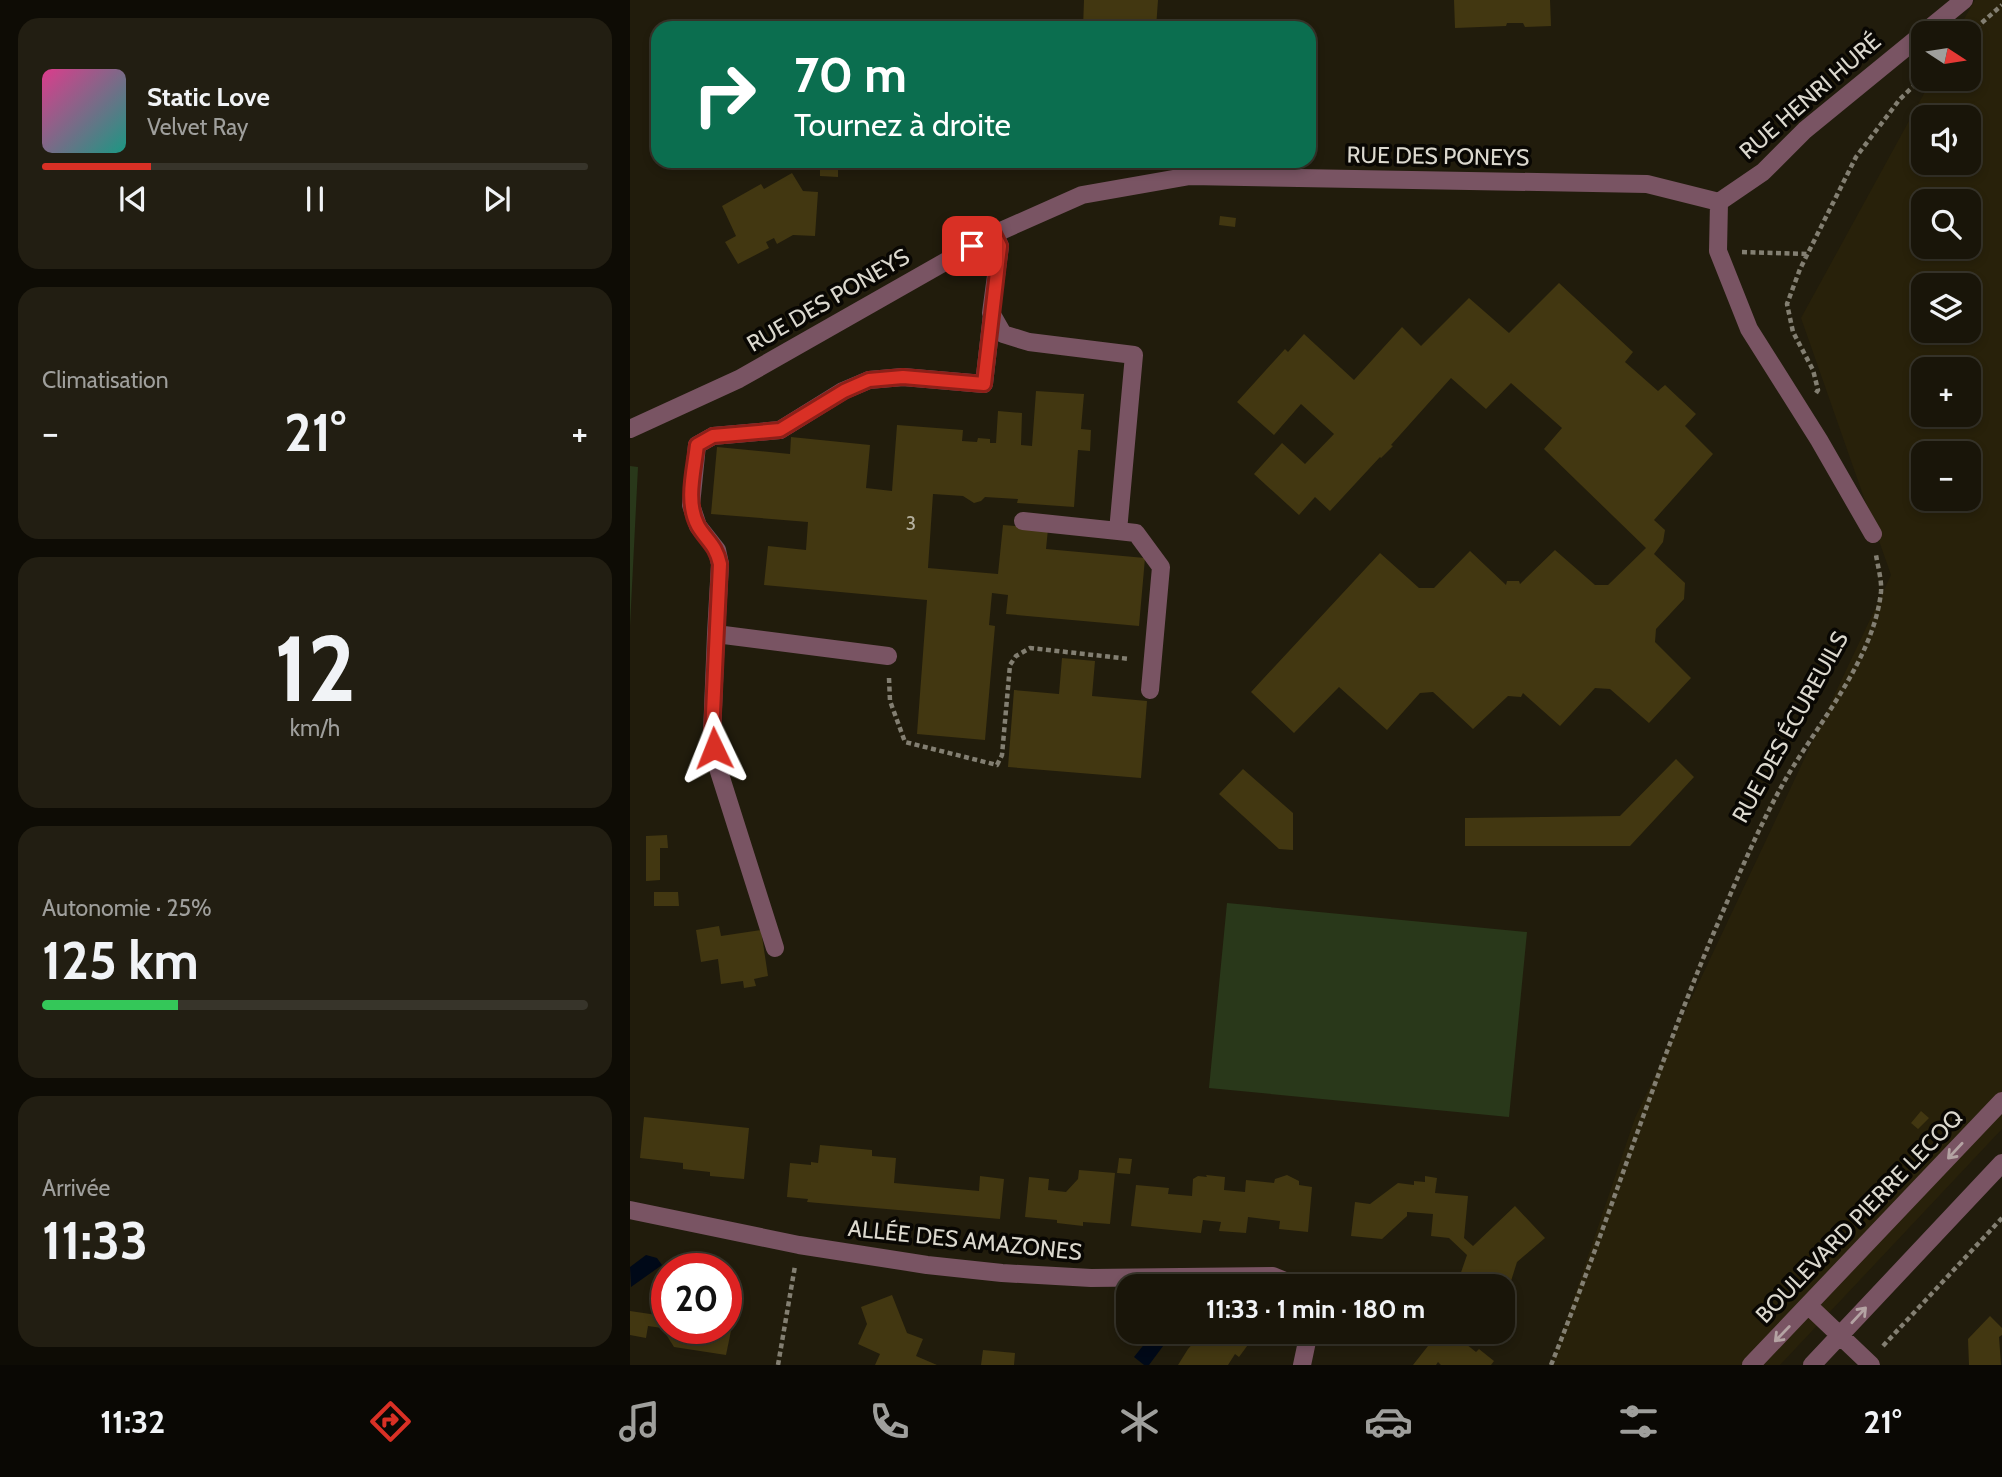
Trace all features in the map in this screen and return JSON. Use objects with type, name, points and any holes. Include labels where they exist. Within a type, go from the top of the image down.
[{"type":"street","name":"RUE HENRI HURÉ","points":[[1720,202],[1763,172],[1805,130],[1964,0]]},
{"type":"street","name":"RUE DES PONEYS","points":[[630,429],[739,379],[994,234],[1082,195],[1190,176],[1647,184],[1720,202]]},
{"type":"street","points":[[1720,202],[1718,251],[1749,329],[1873,534]]},
{"type":"street","points":[[775,948],[716,762],[712,734],[720,564],[717,550],[698,526],[691,505],[697,445],[713,436],[780,430],[844,391],[869,380],[903,377],[984,384],[1000,246],[994,234]]},
{"type":"street","points":[[992,314],[1003,334],[1029,342],[1134,355],[1118,531]]},
{"type":"street","points":[[1023,521],[1136,533],[1161,567],[1150,690]]},
{"type":"street","points":[[716,634],[888,656]]},
{"type":"street","name":"BOULEVARD PIERRE LECOQ","points":[[1752,1365],[2002,1101]]},
{"type":"street","points":[[1812,1365],[2002,1163]]},
{"type":"street","name":"ALLÉE DES AMAZONES","points":[[630,1210],[799,1245],[927,1265],[1002,1273],[1116,1278]]},
{"type":"street","points":[[1809,1306],[1870,1364]]},
{"type":"street","points":[[1302,1365],[1306,1344]]},
{"type":"path","points":[[1981,23],[2002,5]]},
{"type":"path","points":[[1799,408],[1811,400],[1818,390],[1813,370],[1793,332],[1787,304],[1807,254],[1856,157],[1911,88]]},
{"type":"path","points":[[1718,251],[1807,254]]},
{"type":"path","name":"RUE DES ÉCUREUILS","points":[[1552,1365],[1707,948],[1769,807],[1853,670],[1871,632],[1881,590],[1873,534]]},
{"type":"path","points":[[888,656],[890,701],[905,742],[996,765],[1002,755],[1010,665],[1016,656],[1030,648],[1152,661]]},
{"type":"path","points":[[1870,1364],[2002,1218]]},
{"type":"path","points":[[778,1365],[799,1245]]},
{"type":"shaded area","points":[[1975,0],[2002,0],[2002,1129],[1780,1365],[1551,1365],[1635,1118],[1891,575],[1801,318],[1911,117],[1911,175],[1981,175],[1981,105],[1918,105],[1925,91],[1981,91],[1981,21],[1963,21]]},
{"type":"green space","points":[[630,466],[638,467],[630,626]]},
{"type":"green space","points":[[1227,903],[1527,932],[1509,1117],[1209,1088]]},
{"type":"water","points":[[646,1255],[651,1256],[651,1273],[631,1287],[630,1267]]},
{"type":"water","points":[[1144,1344],[1165,1344],[1149,1365],[1144,1365],[1134,1357]]},
{"type":"building","points":[[1084,0],[1158,0],[1156,21],[1083,21]]},
{"type":"building","points":[[1454,0],[1550,0],[1551,26],[1525,27],[1523,23],[1507,23],[1506,26],[1455,28]]},
{"type":"building","points":[[820,168],[838,168],[838,177],[820,176]]},
{"type":"building","points":[[792,173],[803,191],[818,192],[815,236],[793,235],[777,244],[774,238],[766,242],[769,248],[738,264],[725,242],[736,236],[722,206],[761,184],[764,189]]},
{"type":"building","points":[[1220,216],[1236,218],[1235,227],[1219,225]]},
{"type":"building","points":[[1559,283],[1633,352],[1625,362],[1658,391],[1665,385],[1696,414],[1685,426],[1713,454],[1654,520],[1665,530],[1663,542],[1654,554],[1685,583],[1684,599],[1656,629],[1655,642],[1691,678],[1649,723],[1610,689],[1595,688],[1560,726],[1523,693],[1521,697],[1508,696],[1473,729],[1433,692],[1420,693],[1387,730],[1339,687],[1294,733],[1251,692],[1380,553],[1419,588],[1434,588],[1470,551],[1506,585],[1507,581],[1519,581],[1520,584],[1555,550],[1595,585],[1608,585],[1646,548],[1544,449],[1562,428],[1511,383],[1486,409],[1451,378],[1391,445],[1393,446],[1330,511],[1315,497],[1299,515],[1254,474],[1282,443],[1305,464],[1334,434],[1301,404],[1274,435],[1237,402],[1285,349],[1288,352],[1304,334],[1354,380],[1402,327],[1421,346],[1469,298],[1509,333]]},
{"type":"building","points":[[1036,391],[1084,394],[1081,429],[1091,430],[1090,451],[1078,450],[1074,507],[1017,503],[1018,499],[985,497],[974,503],[963,496],[933,494],[928,568],[998,574],[1003,525],[1048,529],[1046,549],[1145,558],[1139,626],[1006,614],[1008,595],[992,593],[989,625],[995,626],[985,740],[917,734],[927,600],[764,585],[768,546],[806,550],[808,522],[711,514],[717,447],[790,454],[791,437],[870,445],[866,488],[892,491],[897,425],[963,430],[962,441],[977,442],[978,438],[990,439],[990,443],[996,443],[998,411],[1022,413],[1021,445],[1032,446]]},
{"type":"building","points":[[1062,658],[1095,661],[1092,696],[1147,701],[1141,778],[1008,767],[1014,690],[1059,694]]},
{"type":"building","points":[[1676,759],[1694,777],[1630,846],[1465,846],[1465,818],[1620,816]]},
{"type":"building","points":[[1243,769],[1293,813],[1293,850],[1279,849],[1219,794]]},
{"type":"building","points":[[667,835],[668,848],[660,848],[660,880],[646,881],[646,836]]},
{"type":"building","points":[[654,892],[678,892],[679,906],[654,906]]},
{"type":"building","points":[[719,926],[721,936],[761,930],[768,976],[754,979],[756,986],[744,988],[743,981],[721,984],[718,959],[701,962],[696,930]]},
{"type":"building","points":[[1921,1111],[1929,1118],[1918,1129],[1911,1123]]},
{"type":"building","points":[[644,1117],[749,1128],[744,1179],[710,1176],[710,1172],[683,1169],[683,1163],[640,1158]]},
{"type":"building","points":[[820,1145],[872,1150],[872,1156],[896,1158],[894,1183],[979,1191],[980,1176],[1004,1179],[1000,1219],[807,1202],[808,1199],[787,1197],[790,1163],[818,1163]]},
{"type":"building","points":[[1119,1158],[1132,1159],[1130,1174],[1117,1173]]},
{"type":"building","points":[[1079,1170],[1115,1173],[1110,1224],[1083,1222],[1083,1226],[1025,1217],[1029,1177],[1049,1179],[1048,1190],[1066,1192],[1078,1179]]},
{"type":"building","points":[[1206,1175],[1225,1177],[1224,1190],[1245,1192],[1246,1180],[1274,1183],[1275,1179],[1287,1175],[1299,1181],[1299,1185],[1312,1187],[1308,1232],[1279,1229],[1280,1221],[1248,1217],[1246,1233],[1219,1231],[1221,1222],[1203,1220],[1201,1233],[1131,1226],[1136,1185],[1169,1188],[1168,1194],[1192,1196],[1193,1179],[1198,1176],[1207,1177]]},
{"type":"building","points":[[1425,1176],[1437,1178],[1435,1193],[1468,1196],[1464,1238],[1473,1246],[1515,1206],[1545,1238],[1517,1262],[1513,1274],[1460,1274],[1467,1255],[1449,1238],[1431,1236],[1433,1214],[1407,1212],[1407,1216],[1382,1239],[1351,1236],[1355,1202],[1370,1204],[1398,1183],[1414,1185],[1414,1181],[1425,1182]]},
{"type":"building","points":[[892,1295],[907,1333],[923,1339],[916,1356],[937,1365],[875,1365],[880,1354],[858,1344],[867,1324],[861,1307]]},
{"type":"building","points":[[630,1311],[651,1314],[651,1326],[648,1326],[646,1338],[630,1335]]},
{"type":"building","points":[[1990,1316],[2002,1328],[2002,1335],[1999,1337],[2001,1365],[1969,1365],[1968,1339]]},
{"type":"building","points":[[672,1344],[728,1344],[726,1355],[674,1347]]},
{"type":"building","points":[[1192,1344],[1249,1344],[1239,1357],[1235,1354],[1228,1365],[1178,1365]]},
{"type":"building","points":[[1430,1344],[1466,1344],[1476,1352],[1479,1349],[1494,1361],[1491,1365],[1441,1365],[1438,1362],[1436,1365],[1413,1365]]},
{"type":"building","points":[[983,1350],[1015,1353],[1014,1365],[981,1365]]},
{"type":"route","points":[[714,748],[712,734],[720,564],[717,550],[698,526],[691,505],[697,445],[713,436],[780,430],[844,391],[869,380],[903,377],[984,384],[1000,246],[994,234],[972,246]]}]
